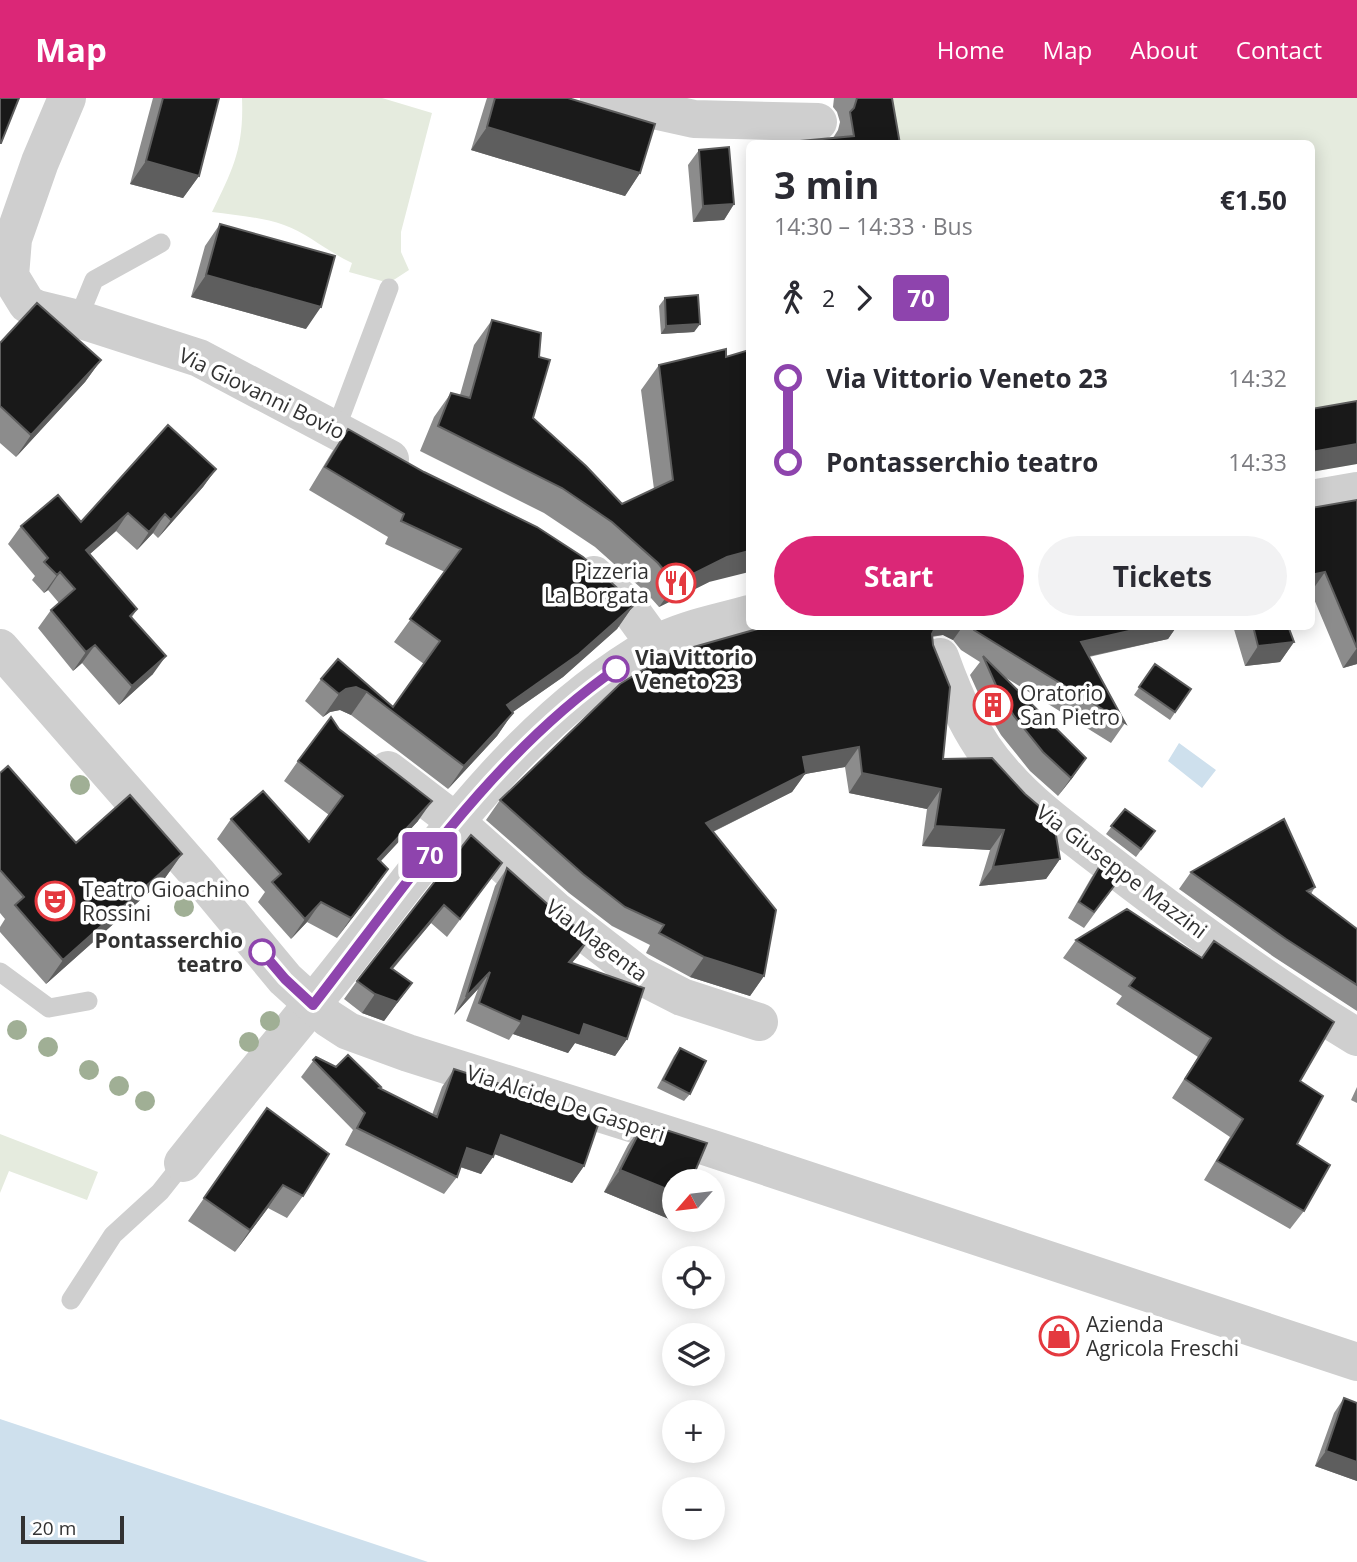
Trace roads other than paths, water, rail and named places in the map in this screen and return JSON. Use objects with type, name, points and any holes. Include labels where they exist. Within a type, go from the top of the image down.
[{"type":"street","name":"Via Giovanni Bovio","points":[[67,98],[18,220],[10,260],[10,276],[27,304],[199,358],[418,475]]},
{"type":"street","points":[[599,98],[694,119],[819,121]]},
{"type":"street","points":[[1315,498],[1357,491]]},
{"type":"street","points":[[571,556],[626,604],[655,644]]},
{"type":"street","points":[[183,1163],[313,1005],[456,822],[516,754],[572,702],[655,644],[746,615]]},
{"type":"street","name":"Via Alcide De Gasperi","points":[[0,648],[197,873],[285,979],[313,1005],[348,1031],[408,1053],[736,1157],[1357,1362]]},
{"type":"street","name":"Via Giuseppe Mazzini","points":[[940,657],[950,685],[978,740],[1002,772],[1029,801],[1158,902],[1322,1016],[1357,1037]]},
{"type":"street","name":"Via Magenta","points":[[359,748],[456,822],[555,910],[639,975],[682,997],[759,1022]]},
{"type":"lane","points":[[78,319],[94,280],[161,243]]},
{"type":"lane","points":[[336,429],[389,288]]},
{"type":"lane","points":[[0,972],[49,1008],[88,1000]]},
{"type":"lane","points":[[71,1300],[113,1235],[160,1192],[183,1163]]},
{"type":"water","points":[[1179,743],[1216,770],[1202,788],[1168,761]]},
{"type":"water","points":[[0,1419],[428,1562],[0,1562]]},
{"type":"place","name":"Pizzeria La Borgata","points":[[676,583]]},
{"type":"place","name":"Via Vittorio Veneto 23","points":[[616,669]]},
{"type":"place","name":"Oratorio San Pietro","points":[[993,705]]},
{"type":"place","name":"Teatro Gioachino Rossini","points":[[55,901]]},
{"type":"place","name":"Pontasserchio teatro","points":[[262,952]]},
{"type":"place","name":"Azienda Agricola Freschi","points":[[1059,1336]]}]
